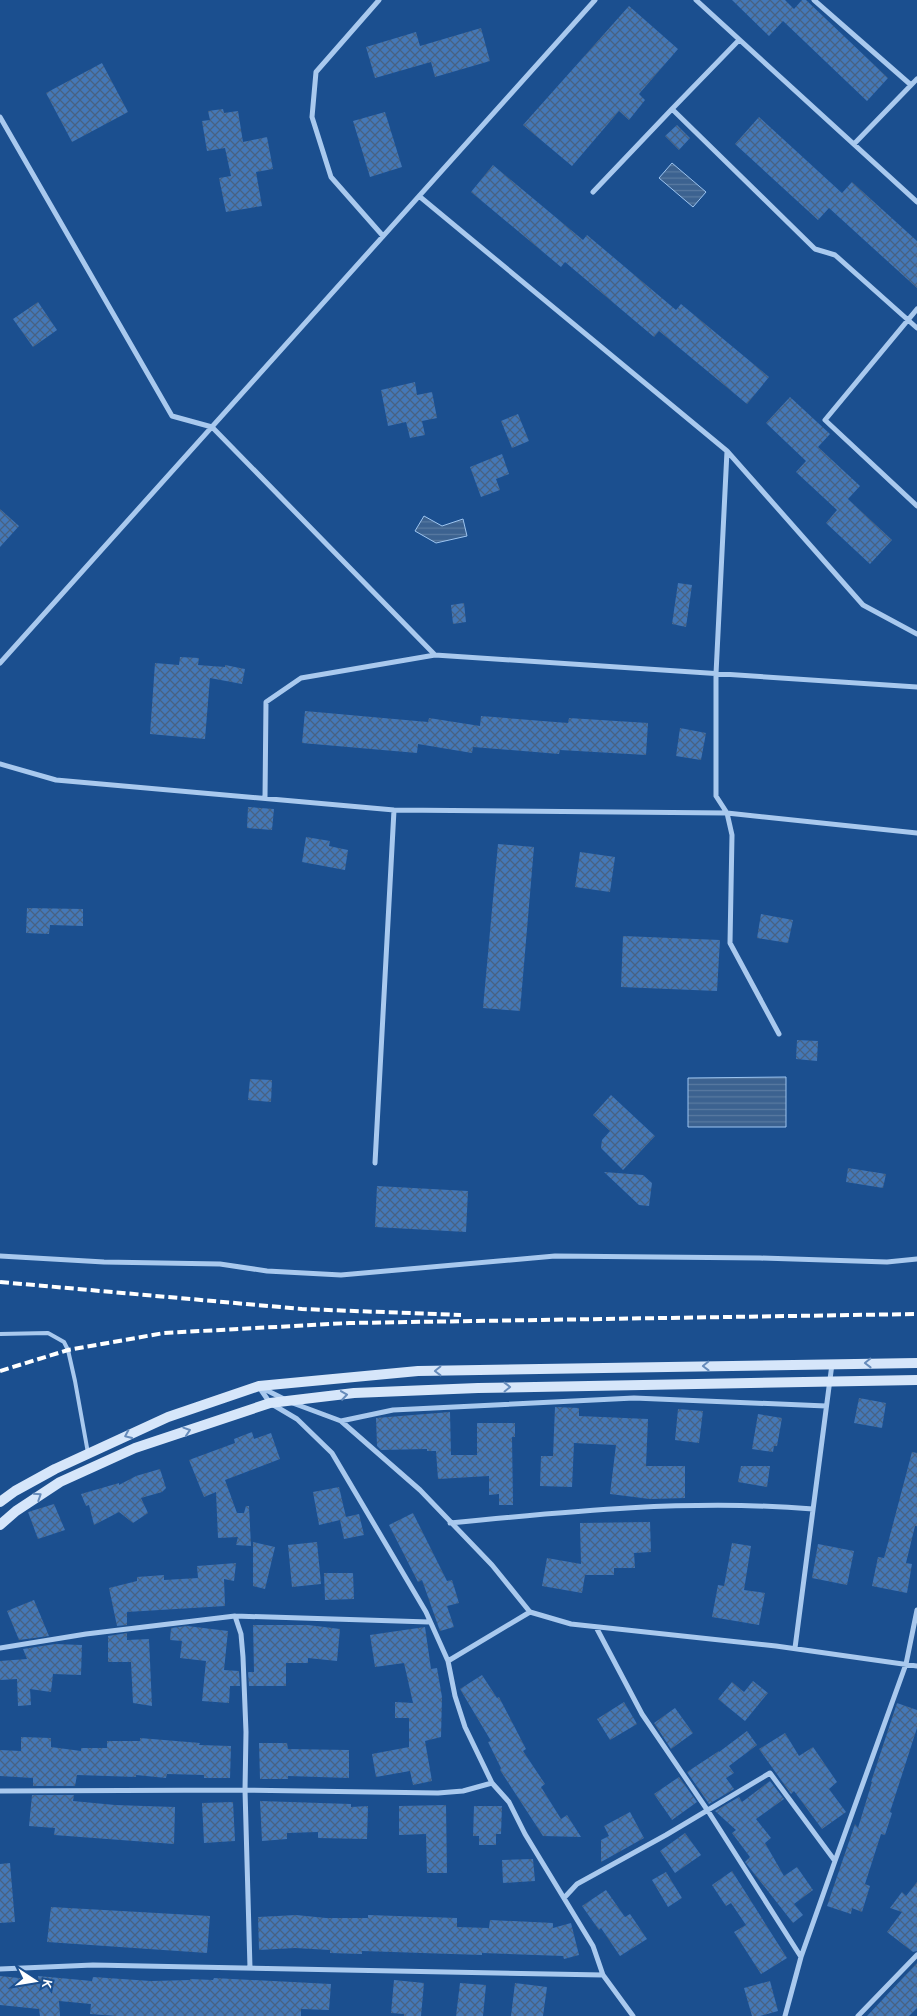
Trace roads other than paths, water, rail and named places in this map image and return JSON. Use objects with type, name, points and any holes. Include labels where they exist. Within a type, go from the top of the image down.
[{"type":"main road","points":[[0,1502],[15,1491],[55,1469],[168,1417],[259,1386],[418,1371],[917,1363]]},
{"type":"main road","points":[[0,1526],[16,1511],[60,1482],[135,1448],[270,1403],[354,1393],[468,1388],[917,1380]]},
{"type":"street","points":[[379,0],[316,72],[312,117],[331,178],[382,236]]},
{"type":"street","points":[[0,662],[595,0]]},
{"type":"street","points":[[696,0],[917,202]]},
{"type":"street","points":[[814,0],[911,85]]},
{"type":"street","points":[[593,192],[739,40]]},
{"type":"street","points":[[854,144],[917,79]]},
{"type":"street","points":[[672,110],[815,249],[835,255],[917,328]]},
{"type":"street","points":[[0,117],[172,416],[212,427],[435,655]]},
{"type":"street","points":[[419,196],[727,451],[863,605],[917,634]]},
{"type":"street","points":[[917,309],[825,420],[917,506]]},
{"type":"street","points":[[727,451],[716,674],[716,796],[727,813],[732,835],[730,943],[779,1034]]},
{"type":"street","points":[[265,798],[266,702],[301,678],[435,655],[917,687]]},
{"type":"street","points":[[0,764],[56,780],[394,810],[727,813],[917,833]]},
{"type":"street","points":[[375,1163],[394,810]]},
{"type":"street","points":[[0,1256],[104,1262],[220,1264],[268,1271],[341,1275],[555,1256],[760,1258],[887,1262],[917,1260]]},
{"type":"street","points":[[795,1648],[832,1364]]},
{"type":"street","points":[[259,1386],[290,1402],[341,1421],[420,1490],[492,1565],[530,1612],[571,1624],[795,1648],[917,1666]]},
{"type":"street","points":[[259,1386],[270,1403],[297,1419],[332,1453],[421,1604],[448,1661],[455,1696],[465,1727],[492,1783],[509,1802],[525,1834],[593,1946],[603,1975],[633,2016]]},
{"type":"street","points":[[341,1421],[393,1410],[634,1398],[826,1406]]},
{"type":"street","points":[[450,1522],[611,1508],[758,1504],[813,1509]]},
{"type":"street","points":[[785,2016],[801,1957],[834,1861],[906,1664],[917,1610]]},
{"type":"street","points":[[448,1661],[530,1612]]},
{"type":"street","points":[[0,1648],[86,1634],[234,1616],[429,1622]]},
{"type":"street","points":[[234,1616],[242,1634],[244,1657],[245,1790],[250,1968]]},
{"type":"street","points":[[596,1627],[642,1714],[708,1811],[801,1957]]},
{"type":"street","points":[[564,1898],[577,1884],[708,1811],[770,1773],[834,1861]]},
{"type":"street","points":[[0,1791],[245,1790],[438,1792],[463,1791],[492,1783]]},
{"type":"street","points":[[858,2016],[917,1954]]},
{"type":"street","points":[[0,1969],[93,1965],[603,1975]]},
{"type":"lane","points":[[0,1334],[48,1333],[64,1342],[68,1350],[73,1373],[88,1454]]},
{"type":"water","points":[[672,163],[706,192],[693,207],[659,178]]},
{"type":"water","points":[[424,516],[442,526],[463,519],[467,536],[436,543],[415,531]]},
{"type":"water","points":[[786,1077],[786,1127],[688,1127],[688,1078]]},
{"type":"railway","points":[[0,1282],[302,1309],[461,1315]]},
{"type":"railway","points":[[0,1371],[68,1350],[164,1333],[349,1323],[917,1314]]}]
